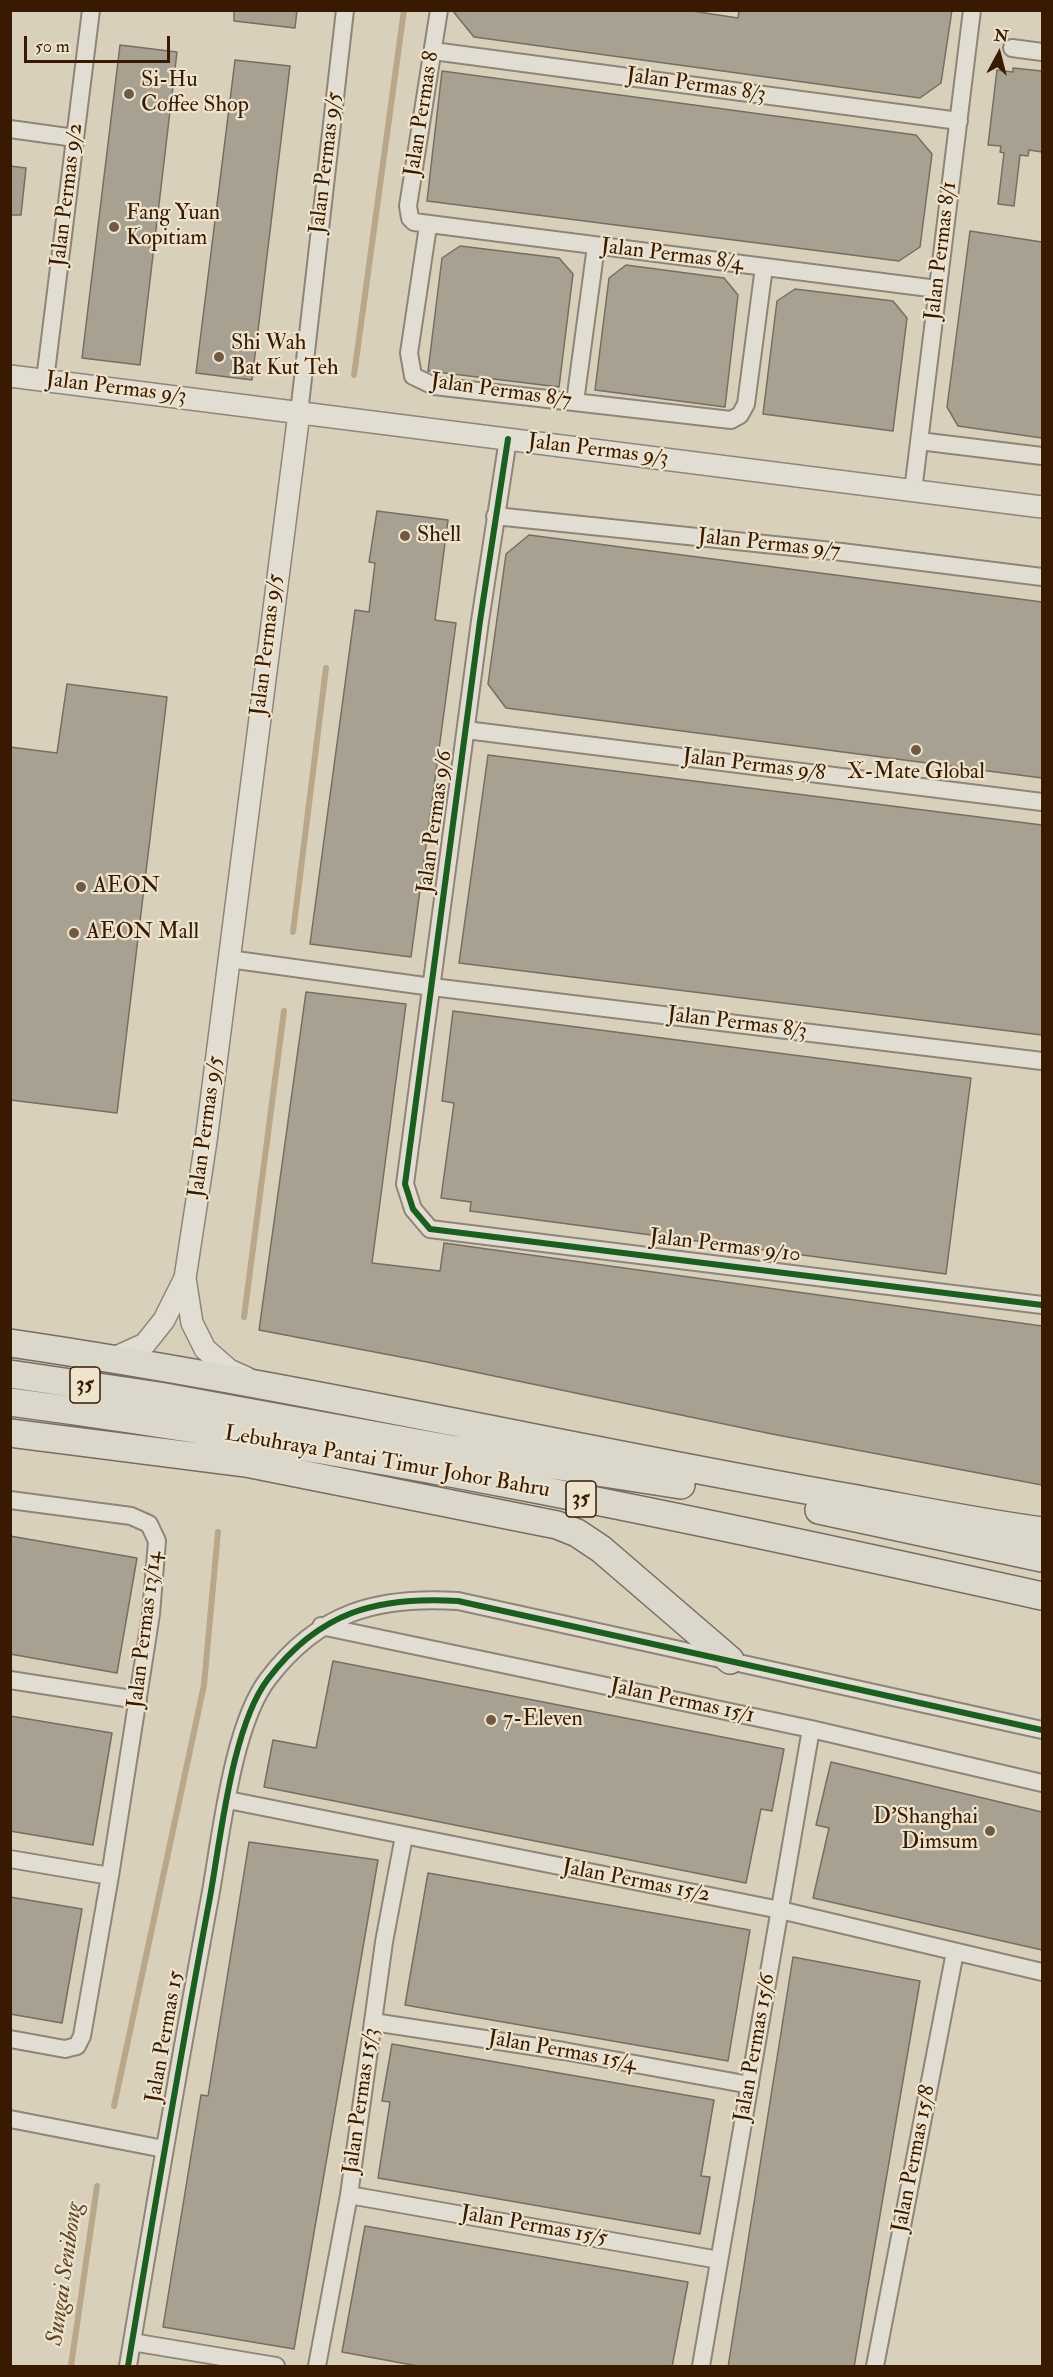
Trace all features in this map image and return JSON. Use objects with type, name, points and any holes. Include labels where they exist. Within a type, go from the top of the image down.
[{"type":"highway","points":[[10,1343],[114,1358],[969,1521],[1042,1531]]},
{"type":"highway","name":"Lebuhraya Pantai Timur Johor Bahru","points":[[10,1374],[159,1396],[450,1449],[789,1503],[1042,1558]]},
{"type":"highway","name":"Lebuhraya Pantai Timur Johor Bahru","points":[[10,1402],[289,1442],[774,1536],[1042,1596]]},
{"type":"highway","points":[[10,1412],[117,1416]]},
{"type":"highway","points":[[10,1433],[246,1463],[557,1525],[577,1533],[601,1549],[730,1660]]},
{"type":"highway","points":[[969,1521],[1042,1547]]},
{"type":"street","name":"Jalan Permas 9/2","points":[[45,380],[91,10]]},
{"type":"street","name":"Jalan Permas 9/5","points":[[261,1385],[229,1370],[205,1349],[192,1323],[185,1278],[229,959],[299,413],[345,10]]},
{"type":"street","name":"Jalan Permas 8","points":[[410,218],[408,206],[439,10]]},
{"type":"street","name":"Jalan Permas 8/1","points":[[913,491],[972,10]]},
{"type":"street","points":[[1012,48],[1042,52]]},
{"type":"street","name":"Jalan Permas 8/3","points":[[434,51],[958,121]]},
{"type":"street","points":[[10,129],[75,138]]},
{"type":"street","name":"Jalan Permas 8/4","points":[[410,218],[414,222],[428,226],[937,289]]},
{"type":"street","name":"Jalan Permas 8/7","points":[[428,226],[409,353],[413,376],[434,386],[731,420],[740,415],[746,404],[764,267]]},
{"type":"street","points":[[575,402],[596,246]]},
{"type":"street","name":"Jalan Permas 9/3","points":[[10,376],[1042,507]]},
{"type":"street","name":"Jalan Permas 9/6","points":[[413,1209],[405,1184],[495,516],[508,439]]},
{"type":"street","points":[[919,441],[1042,456]]},
{"type":"street","name":"Jalan Permas 9/7","points":[[495,516],[842,552],[1042,577]]},
{"type":"street","name":"Jalan Permas 9/8","points":[[466,730],[1042,802]]},
{"type":"street","name":"Jalan Permas 8/3","points":[[229,959],[432,987],[1042,1060]]},
{"type":"street","name":"Jalan Permas 9/10","points":[[413,1209],[430,1229],[1042,1305]]},
{"type":"street","name":"Jalan Permas 9/5","points":[[114,1358],[145,1344],[164,1320],[185,1278]]},
{"type":"street","name":"Jalan Permas 13/14","points":[[10,1500],[131,1516],[149,1524],[157,1541],[151,1614],[138,1700],[82,2037],[77,2046],[65,2049],[10,2039]]},
{"type":"street","points":[[321,1626],[389,1601],[458,1600],[1042,1730]]},
{"type":"street","name":"Jalan Permas 15","points":[[128,2367],[164,2149],[228,1800],[247,1715],[266,1681],[282,1662],[321,1626]]},
{"type":"street","name":"Jalan Permas 15/1","points":[[321,1626],[811,1729],[1042,1783]]},
{"type":"street","points":[[10,1680],[138,1700]]},
{"type":"street","name":"Jalan Permas 15/6","points":[[701,2367],[811,1729]]},
{"type":"street","name":"Jalan Permas 15/2","points":[[228,1800],[780,1910],[1042,1972]]},
{"type":"street","name":"Jalan Permas 15/3","points":[[317,2367],[349,2195],[373,2022],[404,1836]]},
{"type":"street","points":[[10,1859],[110,1876]]},
{"type":"street","name":"Jalan Permas 15/8","points":[[875,2367],[955,1952]]},
{"type":"street","name":"Jalan Permas 15/4","points":[[373,2022],[564,2051],[750,2085]]},
{"type":"street","points":[[10,2120],[164,2149]]},
{"type":"street","name":"Jalan Permas 15/5","points":[[349,2195],[719,2260]]},
{"type":"street","points":[[132,2342],[276,2367]]},
{"type":"building","points":[[234,10],[297,10],[295,28],[234,21]]},
{"type":"building","points":[[452,10],[686,10],[738,18],[739,10],[952,10],[941,83],[920,98],[474,37]]},
{"type":"building","points":[[120,45],[177,52],[140,365],[82,358]]},
{"type":"building","points":[[235,60],[290,66],[252,380],[196,373]]},
{"type":"building","points":[[1013,68],[1042,71],[1042,152],[1029,150],[1028,156],[1020,155],[1014,206],[998,204],[1004,153],[1000,152],[1001,146],[988,145],[997,70],[1013,72]]},
{"type":"building","points":[[442,71],[916,135],[932,154],[920,247],[899,261],[427,201]]},
{"type":"building","points":[[10,166],[26,168],[21,215],[10,215]]},
{"type":"building","points":[[970,231],[1042,242],[1042,438],[958,426],[947,407]]},
{"type":"building","points":[[460,246],[559,258],[573,274],[559,387],[428,371],[442,258]]},
{"type":"building","points":[[626,265],[724,278],[738,295],[725,407],[595,390],[609,278]]},
{"type":"building","points":[[795,289],[893,301],[907,318],[893,431],[763,414],[777,301]]},
{"type":"building","points":[[377,511],[448,520],[435,620],[456,623],[411,957],[310,944],[355,610],[369,612],[375,563],[369,562]]},
{"type":"building","points":[[529,535],[1042,602],[1042,778],[506,708],[488,684],[506,554]]},
{"type":"building","name":"AEON Mall","points":[[67,684],[167,697],[117,1113],[10,1100],[10,747],[57,753]]},
{"type":"building","points":[[488,755],[1042,825],[1042,1035],[459,963]]},
{"type":"building","points":[[306,992],[406,1004],[372,1263],[440,1271],[444,1243],[1042,1326],[1042,1485],[772,1434],[427,1362],[259,1330]]},
{"type":"building","points":[[453,1011],[971,1078],[946,1274],[470,1211],[471,1202],[441,1198],[454,1103],[442,1101]]},
{"type":"building","points":[[10,1536],[137,1558],[117,1673],[10,1654]]},
{"type":"building","points":[[333,1661],[784,1749],[772,1811],[761,1809],[746,1883],[264,1787],[273,1740],[316,1748]]},
{"type":"building","points":[[10,1716],[112,1733],[93,1845],[10,1831]]},
{"type":"building","points":[[831,1762],[1042,1812],[1042,1950],[813,1898],[829,1828],[816,1825]]},
{"type":"building","points":[[249,1842],[378,1860],[294,2349],[163,2327],[201,2095],[208,2096]]},
{"type":"building","points":[[428,1873],[750,1930],[728,2061],[405,2005]]},
{"type":"building","points":[[10,1897],[82,1909],[62,2023],[10,2014]]},
{"type":"building","points":[[793,1957],[920,1981],[854,2367],[728,2367]]},
{"type":"building","points":[[392,2044],[714,2100],[701,2176],[710,2177],[700,2234],[378,2178],[390,2102],[382,2101]]},
{"type":"building","points":[[365,2226],[688,2282],[672,2367],[423,2367],[342,2352]]},
{"type":"waterway","points":[[354,375],[404,10]]},
{"type":"waterway","points":[[293,932],[326,668]]},
{"type":"waterway","points":[[244,1317],[284,1011]]},
{"type":"waterway","points":[[114,2106],[204,1685],[218,1532]]},
{"type":"waterway","name":"Sungai Senibong","points":[[71,2366],[97,2186]]},
{"type":"cycle path","points":[[508,439],[480,621],[405,1184],[413,1209],[430,1229],[1042,1305]]},
{"type":"cycle path","points":[[128,2366],[224,1814],[237,1753],[245,1724],[268,1679],[287,1656],[308,1638],[352,1613],[376,1606],[429,1600],[458,1601],[1042,1730]]},
{"type":"place","name":"Si-Hu Coffee Shop","points":[[129,94]]},
{"type":"place","name":"Fang Yuan Kopitiam","points":[[114,227]]},
{"type":"place","name":"Shi Wah Bat Kut Teh","points":[[219,357]]},
{"type":"place","name":"Shell","points":[[405,536]]},
{"type":"place","name":"X-Mate Global","points":[[916,750]]},
{"type":"place","name":"AEON","points":[[81,887]]},
{"type":"place","name":"AEON Mall","points":[[74,933]]},
{"type":"place","name":"7-Eleven","points":[[491,1720]]},
{"type":"place","name":"D'Shanghai Dimsum","points":[[990,1831]]}]
